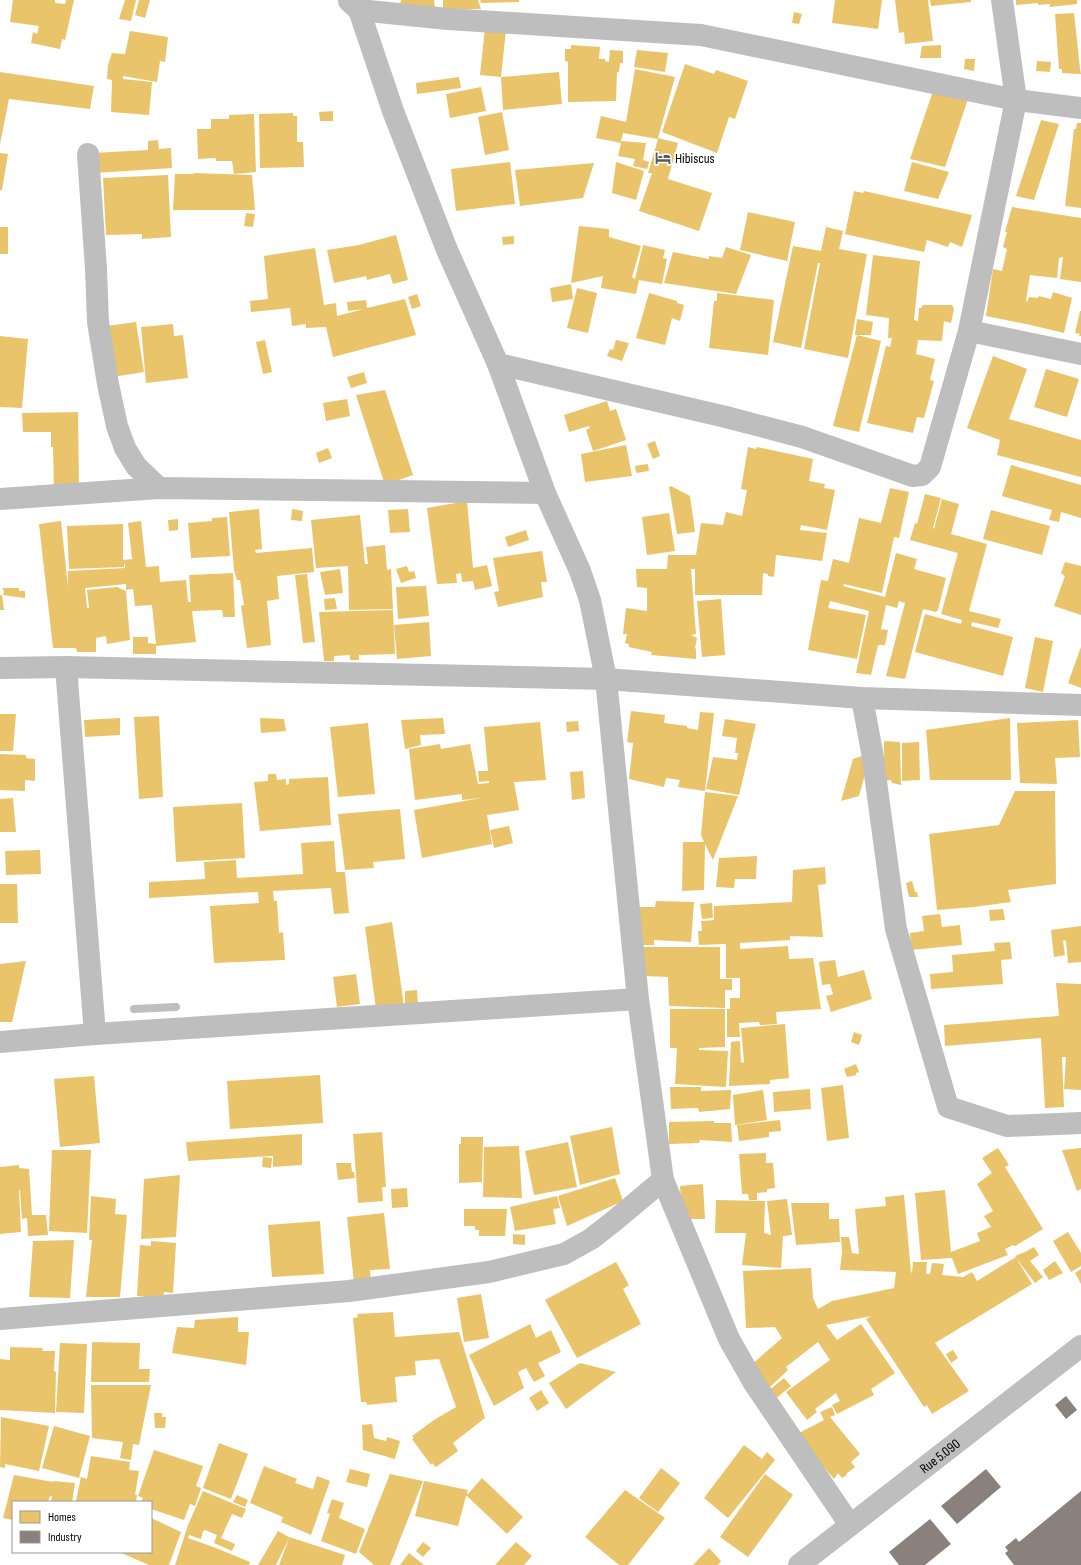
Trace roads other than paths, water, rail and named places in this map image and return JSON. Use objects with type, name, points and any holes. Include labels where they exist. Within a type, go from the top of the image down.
[{"type":"street","points":[[498,364],[726,417],[802,437],[913,476],[922,475],[930,467],[969,331],[1016,100],[1002,0]]},
{"type":"street","points":[[850,1525],[754,1383],[729,1339],[663,1180],[638,999],[606,679],[590,600],[580,571],[545,493],[498,364],[444,243],[393,111],[356,3],[448,19],[701,35],[1016,100],[1081,108]]},
{"type":"street","points":[[88,154],[98,322],[108,384],[117,426],[125,448],[136,466],[159,488]]},
{"type":"street","points":[[969,331],[1081,354]]},
{"type":"street","points":[[0,499],[159,488],[545,493]]},
{"type":"street","points":[[0,668],[606,679],[862,698],[1081,705]]},
{"type":"street","points":[[66,668],[95,1034]]},
{"type":"street","points":[[862,698],[872,752],[896,929],[948,1107],[1007,1126],[1081,1123]]},
{"type":"street","points":[[0,1042],[95,1034],[638,999]]},
{"type":"street","points":[[0,1319],[349,1291],[489,1272],[564,1254],[591,1238],[614,1221],[663,1180]]},
{"type":"street","name":"Rue 5.090","points":[[799,1565],[1081,1346]]},
{"type":"waterway","points":[[134,1009],[176,1007]]},
{"type":"place","name":"Hibiscus","points":[[663,158]]}]
